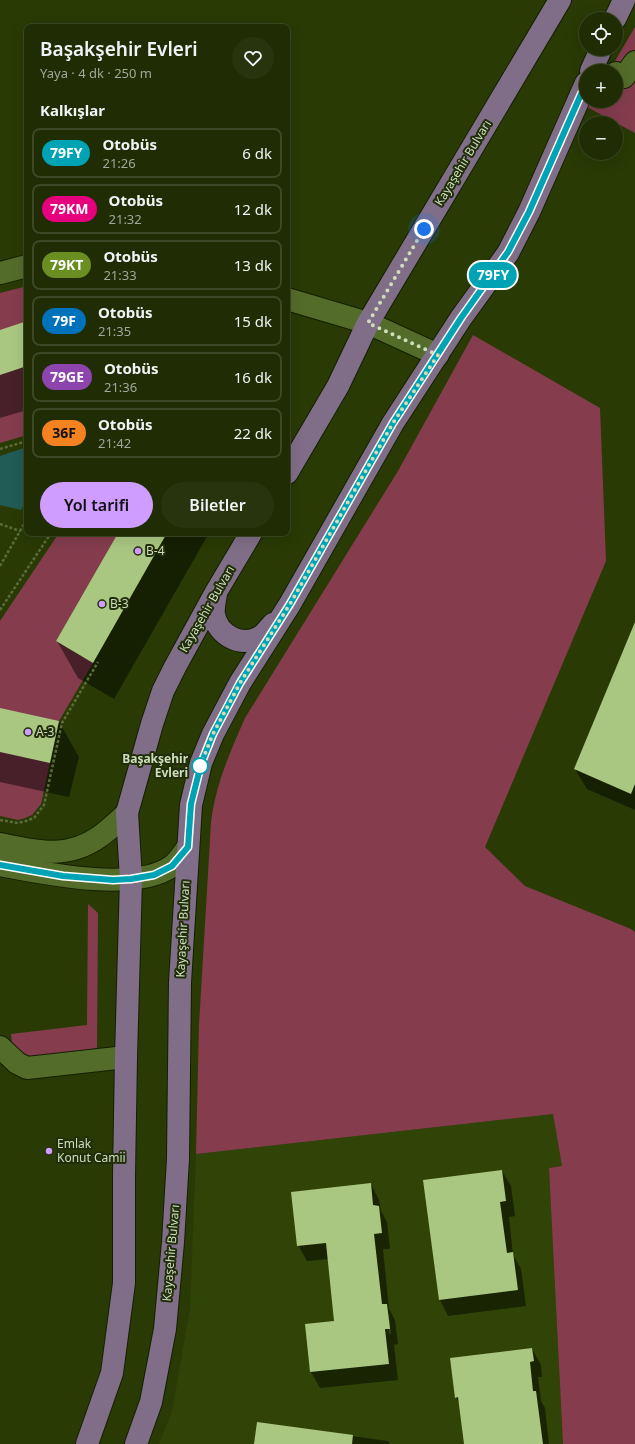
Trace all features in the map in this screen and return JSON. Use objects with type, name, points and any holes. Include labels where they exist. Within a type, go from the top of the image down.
[{"type":"main road","name":"Kayaşehir Bulvarı","points":[[290,468],[338,386],[368,323],[560,0]]},
{"type":"main road","points":[[618,12],[624,0]]},
{"type":"main road","name":"Kayaşehir Bulvarı","points":[[136,1444],[151,1402],[165,1329],[173,1242],[178,1159],[180,982],[188,847],[191,804],[201,764],[213,734],[240,683],[290,604],[393,423],[461,318],[508,252],[529,212],[579,99]]},
{"type":"main road","name":"Kayaşehir Bulvarı","points":[[87,1444],[112,1373],[124,1282],[126,1057],[131,879],[128,813],[152,724],[163,691],[216,592],[249,536]]},
{"type":"main road","points":[[216,592],[214,614],[220,629],[225,634],[238,640],[247,641],[259,637],[268,630],[290,604]]},
{"type":"street","points":[[623,77],[635,62]]},
{"type":"street","points":[[0,273],[24,267]]},
{"type":"street","points":[[290,299],[368,323],[438,355]]},
{"type":"street","points":[[0,844],[51,853],[64,852],[76,849],[98,838],[128,813]]},
{"type":"street","points":[[0,865],[63,876],[113,880],[131,879],[154,875],[172,866],[188,847]]},
{"type":"street","points":[[0,1047],[17,1064],[27,1068],[126,1057]]},
{"type":"path","points":[[0,449],[24,442]]},
{"type":"path","points":[[0,524],[20,531]]},
{"type":"path","points":[[0,566],[24,524]]},
{"type":"path","points":[[0,610],[49,536]]},
{"type":"path","points":[[0,820],[18,823],[26,821],[34,818],[44,805],[62,723],[98,662]]},
{"type":"shaded area","points":[[635,27],[635,133],[623,126],[623,116],[604,116],[589,108],[623,108],[623,64],[613,64],[618,56],[623,56],[623,47]]},
{"type":"shaded area","points":[[24,287],[24,436],[0,443],[0,293]]},
{"type":"shaded area","points":[[473,335],[600,408],[606,561],[485,847],[525,886],[631,929],[635,932],[635,1444],[563,1444],[549,1168],[562,1166],[553,1114],[196,1154],[199,1025],[211,823],[216,796],[224,769],[245,718],[398,471]]},
{"type":"shaded area","points":[[57,536],[116,536],[56,641],[93,663],[59,721],[41,804],[32,815],[18,820],[0,816],[0,621]]},
{"type":"shaded area","points":[[88,904],[98,913],[97,1048],[36,1061],[25,1060],[12,1044],[11,1034],[87,1025]]},
{"type":"shaded area","points":[[553,1114],[562,1166],[549,1168],[563,1444],[159,1444],[172,1411],[190,1308],[196,1154]]},
{"type":"water","points":[[24,448],[24,504],[21,510],[0,505],[0,456]]},
{"type":"building","points":[[24,322],[24,367],[0,375],[0,330]]},
{"type":"building","name":"B-3","points":[[116,536],[165,536],[93,663],[56,641]]},
{"type":"building","points":[[635,622],[635,784],[631,794],[574,769]]},
{"type":"building","name":"A-3","points":[[0,708],[59,721],[50,763],[0,752]]},
{"type":"building","points":[[502,1170],[506,1201],[500,1202],[507,1253],[513,1252],[518,1290],[439,1300],[423,1180]]},
{"type":"building","points":[[371,1183],[373,1205],[379,1206],[382,1233],[374,1234],[382,1304],[387,1304],[390,1329],[385,1329],[389,1364],[310,1372],[305,1324],[334,1321],[326,1243],[297,1246],[291,1192]]},
{"type":"building","points":[[532,1348],[534,1361],[530,1362],[533,1391],[536,1391],[543,1444],[464,1444],[458,1397],[455,1398],[450,1358]]},
{"type":"building","points":[[257,1422],[353,1435],[352,1444],[254,1444]]},
{"type":"bus line","name":"79FY","points":[[0,865],[63,876],[113,880],[131,879],[154,875],[172,866],[188,847],[191,804],[201,764],[213,734],[240,683],[290,604],[393,423],[461,318],[508,252],[529,212],[579,99]]},
{"type":"place","name":"B-4","points":[[138,551]]},
{"type":"place","name":"B-3","points":[[102,604]]},
{"type":"place","name":"A-3","points":[[28,732]]},
{"type":"place","name":"Başakşehir Evleri","points":[[200,766]]},
{"type":"place","name":"Emlak Konut Camii","points":[[49,1151]]},
{"type":"route","points":[[200,766],[213,734],[240,683],[290,604],[393,423],[438,355],[368,323],[424,229]]}]
